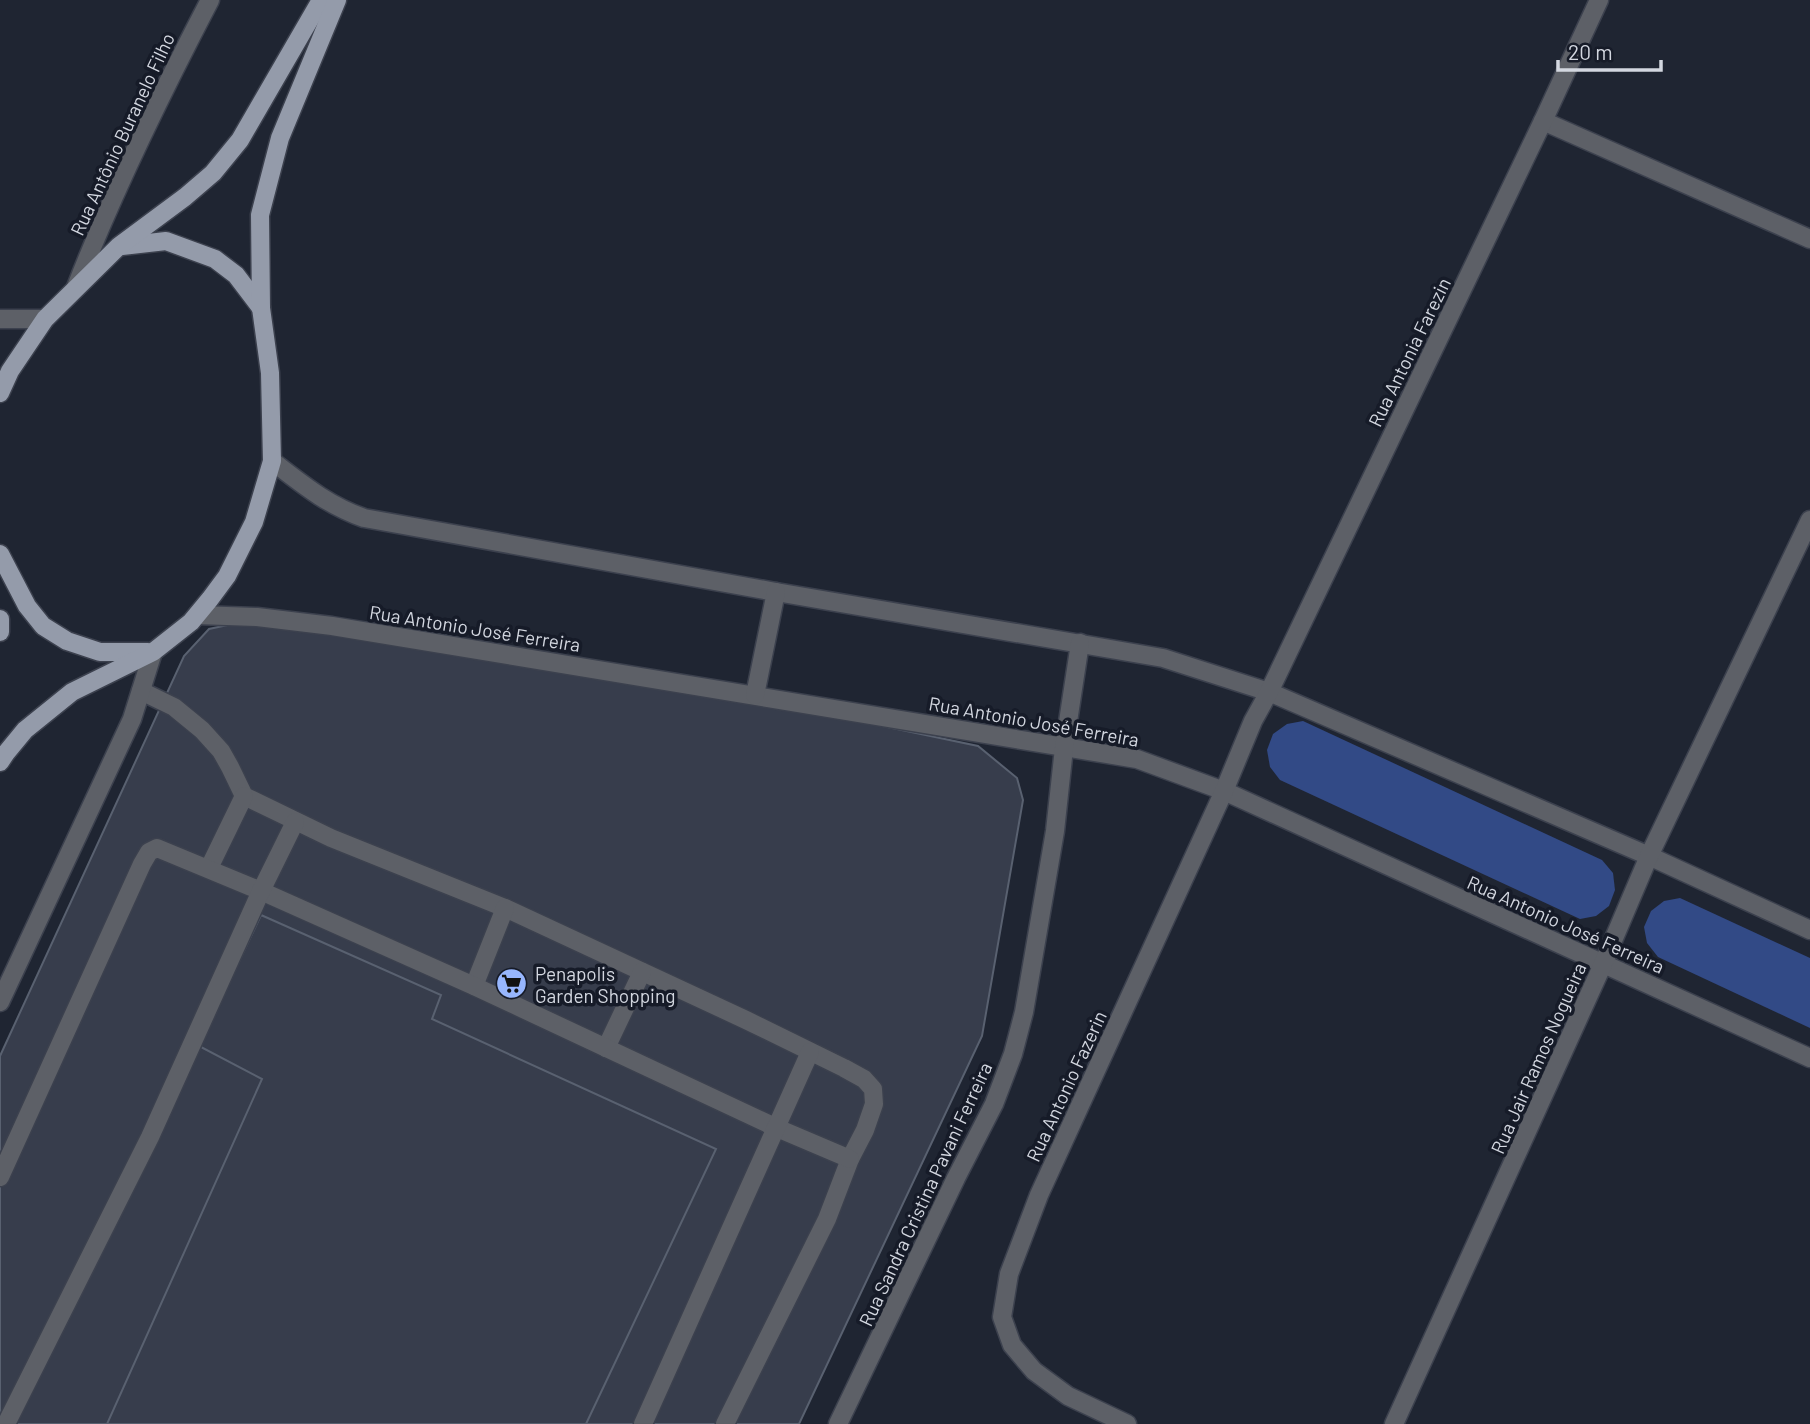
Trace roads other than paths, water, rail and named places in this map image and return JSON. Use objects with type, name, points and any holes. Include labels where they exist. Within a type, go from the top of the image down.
[{"type":"main road","points":[[0,393],[10,371],[45,319],[119,246],[213,173],[240,140],[321,0]]},
{"type":"main road","points":[[0,762],[25,730],[72,692],[153,652],[191,622],[227,576],[254,522],[272,461],[270,373],[261,308],[260,215],[280,138],[337,0]]},
{"type":"main road","points":[[119,246],[166,241],[215,259],[236,275],[261,308]]},
{"type":"main road","points":[[0,554],[27,606],[43,626],[67,641],[100,652],[153,652]]},
{"type":"main road","points":[[0,619],[0,632]]},
{"type":"street","name":"Rua Antônio Buranelo Filho","points":[[76,287],[100,226],[210,0]]},
{"type":"street","name":"Rua Antonia Farezin","points":[[1253,721],[1599,0]]},
{"type":"street","points":[[1543,121],[1810,239]]},
{"type":"street","points":[[0,319],[45,319]]},
{"type":"street","points":[[272,461],[321,499],[364,519],[1163,658],[1269,692],[1649,856],[1810,930]]},
{"type":"street","name":"Rua Jair Ramos Nogueira","points":[[1394,1424],[1603,964],[1649,856],[1810,520]]},
{"type":"street","points":[[755,695],[776,592]]},
{"type":"street","name":"Rua Antonio José Ferreira","points":[[197,615],[257,617],[332,626],[1137,759],[1224,791],[1810,1058]]},
{"type":"street","name":"Rua Sandra Cristina Pavani Ferreira","points":[[838,1424],[993,1104],[1013,1054],[1024,1012],[1055,831],[1080,643]]},
{"type":"street","points":[[0,1002],[132,719],[153,652]]},
{"type":"street","points":[[141,691],[174,707],[202,730],[226,759],[244,796],[331,838],[505,908],[844,1068],[864,1079],[873,1089],[874,1104],[865,1130],[850,1159],[827,1219],[725,1424]]},
{"type":"street","name":"Rua Antonio Fazerin","points":[[1127,1424],[1068,1396],[1034,1371],[1012,1345],[1002,1317],[1009,1274],[1040,1195],[1224,791],[1253,721]]},
{"type":"street","points":[[209,868],[244,796]]},
{"type":"street","points":[[6,1424],[150,1137],[295,822]]},
{"type":"street","points":[[0,1177],[142,864],[149,852],[157,848],[209,868],[474,986],[777,1128],[850,1159]]},
{"type":"street","points":[[474,986],[505,908]]},
{"type":"street","points":[[606,1048],[642,972]]},
{"type":"street","points":[[643,1424],[810,1052]]},
{"type":"place","name":"Penapolis Garden Shopping","points":[[512,984]]}]
